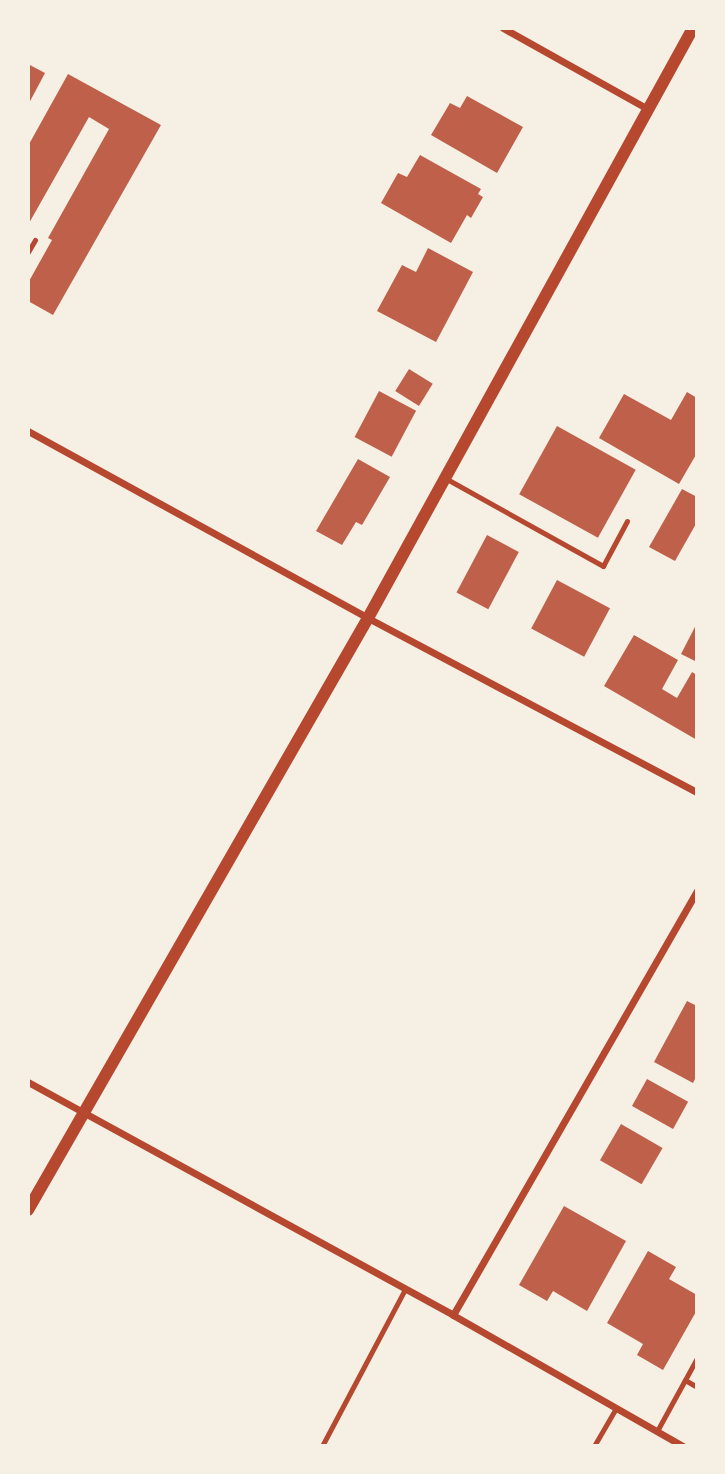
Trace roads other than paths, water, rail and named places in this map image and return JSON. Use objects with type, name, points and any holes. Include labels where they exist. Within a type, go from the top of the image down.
[{"type":"street","points":[[503,28],[648,109]]},
{"type":"street","points":[[28,1210],[368,618],[693,28]]},
{"type":"street","points":[[28,431],[368,618],[697,792]]},
{"type":"street","points":[[453,1315],[697,890]]},
{"type":"street","points":[[28,1082],[453,1315],[683,1446]]},
{"type":"lane","points":[[28,252],[35,240]]},
{"type":"lane","points":[[445,478],[603,566],[626,522]]},
{"type":"lane","points":[[322,1446],[405,1289]]},
{"type":"lane","points":[[657,1431],[697,1358]]},
{"type":"lane","points":[[685,1380],[697,1387]]},
{"type":"lane","points":[[594,1446],[616,1408]]}]
